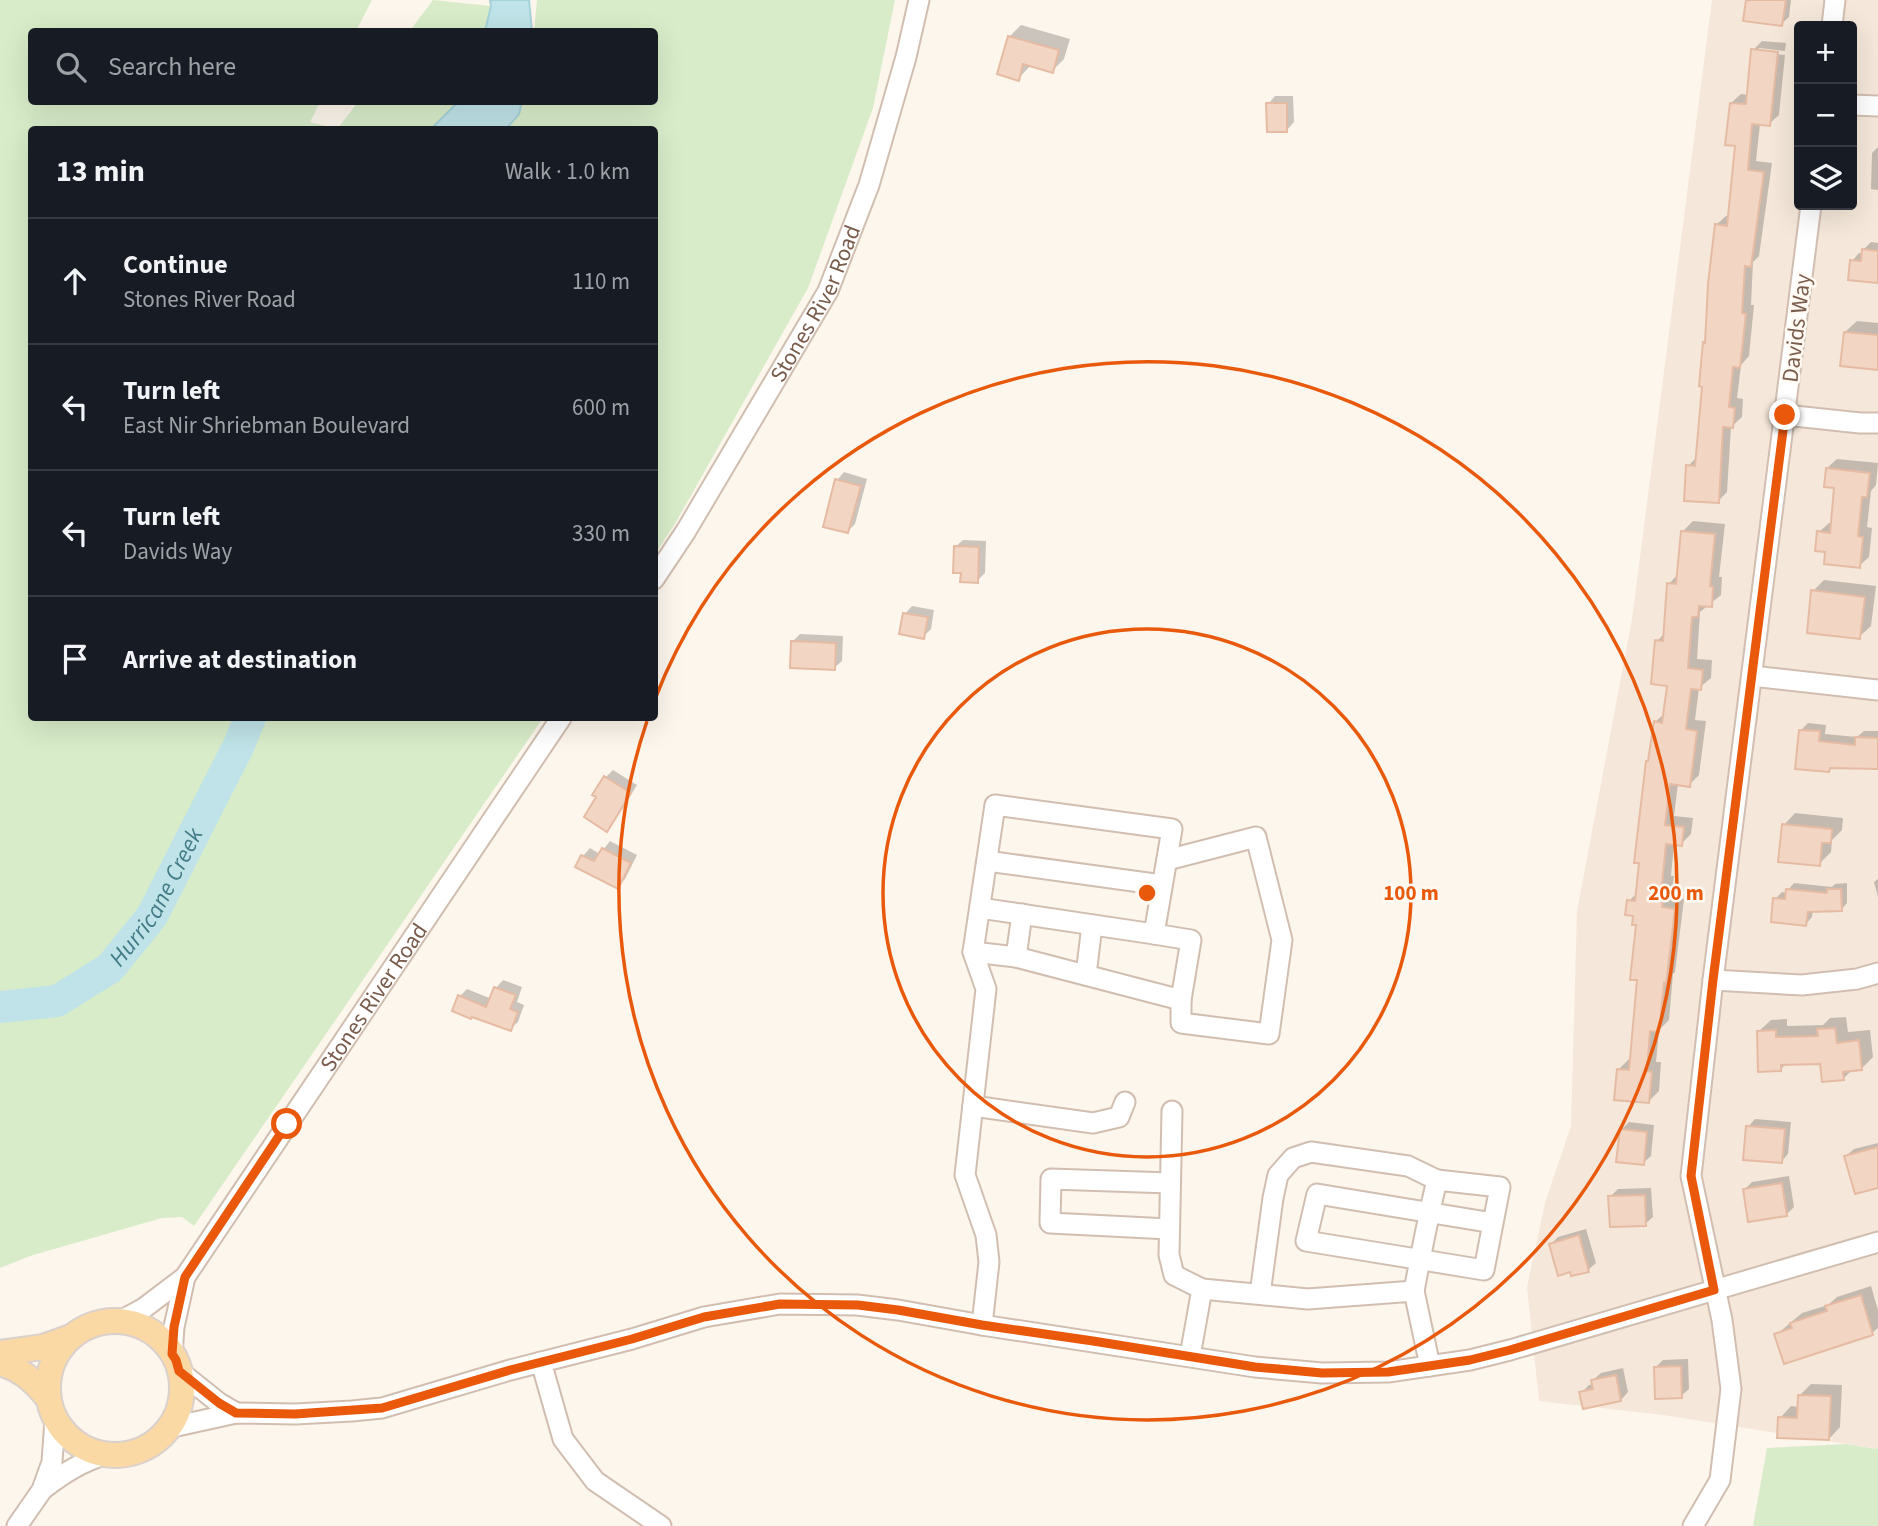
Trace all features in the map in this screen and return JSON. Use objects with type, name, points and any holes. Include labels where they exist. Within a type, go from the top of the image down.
[{"type":"main road","name":"Stones River Road","points":[[120,1321],[92,1325],[71,1336],[56,1354],[49,1369],[51,1409],[69,1438],[89,1450],[116,1455],[139,1451],[159,1439],[173,1421],[180,1406],[182,1382],[175,1363]]},
{"type":"main road","points":[[120,1321],[148,1328],[162,1340],[175,1363]]},
{"type":"main road","points":[[0,1353],[43,1347],[71,1336]]},
{"type":"main road","points":[[0,1363],[14,1367],[34,1381],[51,1409]]},
{"type":"street","name":"Stones River Road","points":[[658,573],[686,531],[828,291],[869,185],[906,57],[919,0]]},
{"type":"street","points":[[1833,21],[1835,0]]},
{"type":"street","points":[[1857,105],[1878,106]]},
{"type":"street","name":"Davids Way","points":[[1693,1526],[1720,1480],[1731,1389],[1722,1320],[1691,1176],[1713,980],[1810,210]]},
{"type":"street","points":[[1785,415],[1878,423]]},
{"type":"street","points":[[1752,676],[1878,690]]},
{"type":"street","name":"Stones River Road","points":[[120,1321],[144,1308],[185,1277],[559,721]]},
{"type":"street","points":[[982,1325],[989,1262],[986,1235],[965,1175],[986,989],[973,952],[995,805],[1172,829],[1154,934]]},
{"type":"street","points":[[980,908],[1191,940],[1181,1000],[1181,1023],[1269,1034],[1282,940],[1256,837],[1167,860]]},
{"type":"street","points":[[987,861],[1162,885]]},
{"type":"street","points":[[1016,957],[1021,914]]},
{"type":"street","points":[[1086,975],[1093,925]]},
{"type":"street","points":[[973,952],[1016,957],[1181,1000]]},
{"type":"street","points":[[1713,980],[1802,985],[1857,979],[1878,973]]},
{"type":"street","points":[[973,1106],[1093,1123],[1119,1117],[1125,1102]]},
{"type":"street","points":[[1172,1111],[1169,1255],[1174,1275],[1202,1289],[1308,1298],[1414,1292]]},
{"type":"street","points":[[1260,1294],[1278,1175],[1293,1158],[1311,1152],[1408,1166],[1437,1180],[1500,1186],[1485,1269],[1306,1241],[1317,1194],[1493,1223]]},
{"type":"street","points":[[1169,1229],[1050,1223],[1050,1212],[1051,1180],[1170,1183]]},
{"type":"street","points":[[1430,1366],[1414,1292],[1437,1180]]},
{"type":"street","points":[[168,1427],[236,1413],[295,1414],[382,1408],[704,1317],[780,1304],[858,1305],[898,1310],[1255,1367],[1322,1373],[1388,1372],[1470,1360],[1510,1350],[1878,1242]]},
{"type":"street","name":"Stones River Road","points":[[175,1363],[174,1327],[185,1277]]},
{"type":"street","points":[[1190,1356],[1202,1289]]},
{"type":"street","points":[[541,1362],[563,1439],[595,1482],[661,1526]]},
{"type":"street","points":[[175,1363],[219,1403],[236,1413]]},
{"type":"street","name":"Stones River Road","points":[[17,1526],[42,1490],[52,1462],[51,1409]]},
{"type":"street","name":"Stones River Road","points":[[42,1490],[70,1469],[107,1454]]},
{"type":"shaded area","points":[[1712,0],[1878,0],[1878,1449],[1663,1415],[1539,1401],[1527,1287],[1545,1203],[1571,1126],[1577,911],[1632,619]]},
{"type":"green space","points":[[0,0],[372,0],[358,28],[28,28],[28,105],[318,105],[310,122],[325,126],[28,126],[28,721],[541,721],[194,1226],[182,1217],[162,1218],[30,1256],[0,1268]]},
{"type":"green space","points":[[433,0],[491,6],[486,28],[412,28]]},
{"type":"green space","points":[[537,0],[895,0],[873,108],[808,288],[658,549],[658,126],[509,126],[519,114],[521,105],[658,105],[658,28],[534,28]]},
{"type":"green space","points":[[356,105],[455,105],[434,126],[339,126]]},
{"type":"green space","points":[[1845,1444],[1878,1449],[1878,1526],[1753,1526],[1767,1448]]},
{"type":"water","points":[[490,0],[529,0],[532,28],[486,28]]},
{"type":"water","points":[[455,105],[521,105],[519,114],[509,126],[434,126]]},
{"type":"building","points":[[1746,0],[1786,0],[1782,26],[1743,21]]},
{"type":"building","points":[[1008,36],[1059,50],[1053,73],[1023,64],[1019,81],[997,74]]},
{"type":"building","points":[[1751,49],[1778,52],[1770,126],[1752,124],[1748,170],[1764,172],[1751,267],[1745,266],[1742,313],[1746,314],[1740,368],[1733,367],[1729,407],[1735,408],[1733,428],[1723,427],[1719,503],[1684,501],[1686,465],[1695,466],[1702,387],[1699,386],[1715,224],[1727,226],[1735,146],[1725,145],[1730,103],[1746,104]]},
{"type":"building","points":[[1266,103],[1287,103],[1287,132],[1267,132]]},
{"type":"building","points":[[1862,249],[1878,251],[1878,283],[1848,280],[1850,260],[1861,261]]},
{"type":"building","points":[[1844,332],[1878,335],[1878,370],[1840,366]]},
{"type":"building","points":[[1826,468],[1870,473],[1867,497],[1862,497],[1858,536],[1863,537],[1860,568],[1824,564],[1825,552],[1815,551],[1817,531],[1830,533],[1834,488],[1824,487]]},
{"type":"building","points":[[835,479],[861,486],[848,533],[823,527]]},
{"type":"building","points":[[1681,531],[1715,534],[1710,586],[1713,587],[1712,607],[1699,606],[1698,617],[1692,617],[1688,668],[1703,670],[1701,690],[1691,689],[1686,729],[1697,731],[1690,787],[1670,784],[1665,825],[1684,827],[1682,846],[1666,844],[1662,907],[1675,909],[1659,1032],[1650,1031],[1647,1071],[1652,1072],[1649,1103],[1614,1100],[1617,1069],[1629,1070],[1637,980],[1630,980],[1636,925],[1632,925],[1633,916],[1625,915],[1627,900],[1635,901],[1639,863],[1634,863],[1646,761],[1654,721],[1662,723],[1667,686],[1651,684],[1655,640],[1663,641],[1667,583],[1676,584]]},
{"type":"building","points":[[954,546],[979,547],[978,583],[960,582],[961,573],[953,573]]},
{"type":"building","points":[[1811,590],[1865,597],[1860,639],[1807,633]]},
{"type":"building","points":[[903,613],[928,617],[924,639],[899,634]]},
{"type":"building","points":[[791,641],[836,643],[835,670],[790,668]]},
{"type":"building","points":[[1799,730],[1820,731],[1819,741],[1855,745],[1855,737],[1878,738],[1878,769],[1830,768],[1829,772],[1795,769]]},
{"type":"building","points":[[604,776],[631,793],[607,832],[584,817],[596,797],[592,795]]},
{"type":"building","points":[[1782,824],[1832,829],[1831,843],[1822,843],[1820,866],[1778,862]]},
{"type":"building","points":[[602,848],[631,863],[618,889],[575,867],[581,855],[594,861]]},
{"type":"building","points":[[1786,889],[1827,893],[1827,889],[1841,889],[1842,911],[1808,912],[1806,926],[1771,922],[1773,898],[1785,899]]},
{"type":"building","points":[[494,987],[516,995],[510,1009],[518,1012],[511,1031],[452,1011],[458,995],[486,1007]]},
{"type":"building","points":[[1835,1028],[1837,1043],[1859,1040],[1862,1070],[1843,1072],[1844,1080],[1822,1082],[1820,1064],[1781,1065],[1781,1071],[1758,1072],[1757,1031],[1776,1030],[1776,1037],[1818,1036],[1817,1029]]},
{"type":"building","points":[[1746,1126],[1785,1129],[1782,1163],[1743,1160]]},
{"type":"building","points":[[1620,1129],[1647,1132],[1644,1165],[1616,1162]]},
{"type":"building","points":[[1878,1147],[1878,1188],[1855,1194],[1844,1156]]},
{"type":"building","points":[[1782,1183],[1787,1216],[1748,1222],[1743,1189]]},
{"type":"building","points":[[1645,1195],[1646,1226],[1610,1227],[1608,1196]]},
{"type":"building","points":[[1579,1235],[1589,1272],[1571,1276],[1570,1272],[1558,1276],[1549,1244]]},
{"type":"building","points":[[1861,1295],[1873,1335],[1784,1364],[1774,1334],[1792,1328],[1790,1323],[1827,1311],[1825,1306]]},
{"type":"building","points":[[1681,1366],[1682,1398],[1655,1399],[1654,1367]]},
{"type":"building","points":[[1616,1375],[1621,1401],[1583,1409],[1579,1392],[1593,1389],[1591,1380]]},
{"type":"building","points":[[1798,1395],[1831,1396],[1829,1440],[1777,1438],[1778,1417],[1797,1418]]},
{"type":"waterway","name":"Hurricane Creek","points":[[0,1007],[57,1001],[110,968],[152,916],[249,721]]},
{"type":"route","points":[[287,1124],[185,1277],[174,1327],[172,1354],[179,1371],[236,1413],[295,1414],[382,1408],[704,1317],[780,1304],[858,1305],[898,1310],[1255,1367],[1322,1373],[1388,1372],[1470,1360],[1714,1290],[1691,1176],[1713,980],[1785,415]]}]
